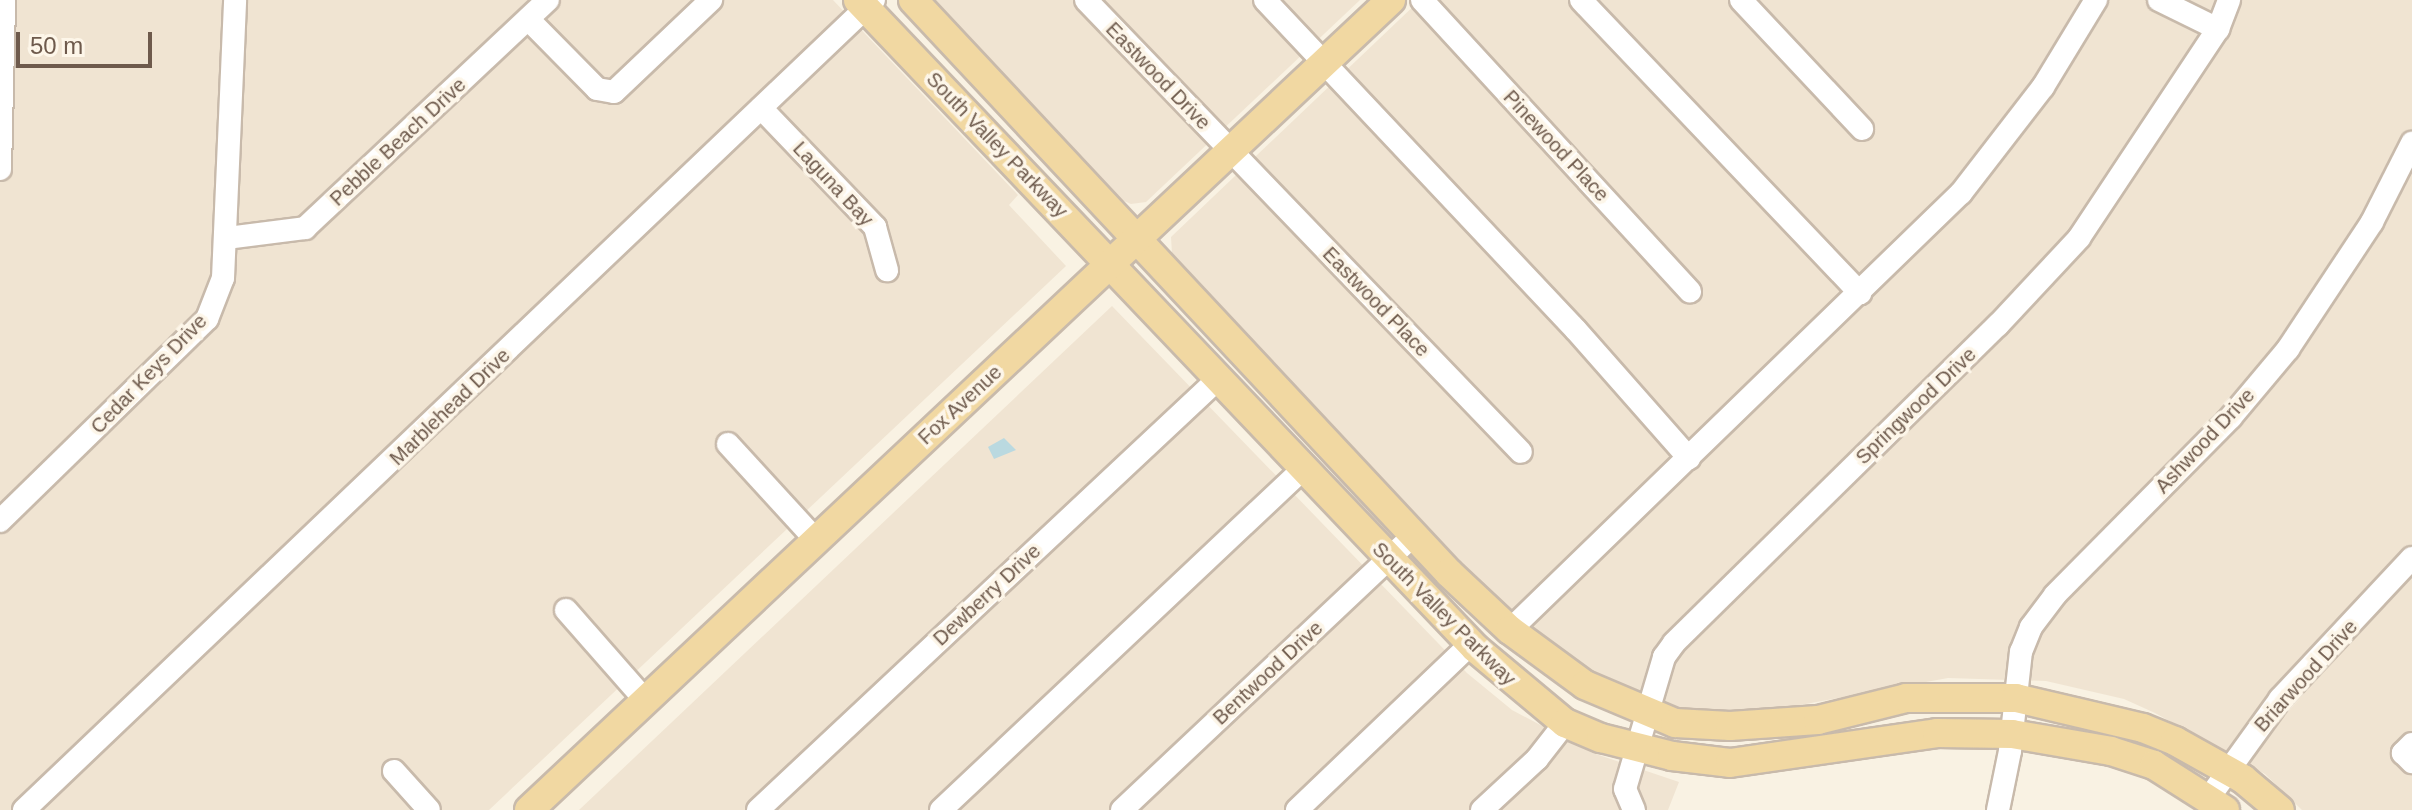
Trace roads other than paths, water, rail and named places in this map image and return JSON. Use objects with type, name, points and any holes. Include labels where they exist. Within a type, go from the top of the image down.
[{"type":"main road","name":"South Valley Parkway","points":[[913,0],[1414,535],[1510,630],[1585,685],[1646,714],[1675,723],[1761,726],[1818,720],[1906,698],[2016,698],[2143,728],[2226,769],[2280,810]]},
{"type":"main road","name":"Fox Avenue","points":[[529,810],[1391,0]]},
{"type":"main road","name":"South Valley Parkway","points":[[866,3],[1217,380],[1471,644],[1518,689],[1565,723],[1636,746],[1730,763],[1937,733],[2012,734],[2111,751],[2154,765],[2216,804]]},
{"type":"street","points":[[0,169],[4,0]]},
{"type":"street","name":"Cedar Keys Drive","points":[[0,521],[207,319],[223,278],[227,238],[235,0]]},
{"type":"street","name":"Pebble Beach Drive","points":[[227,238],[305,228],[548,0]]},
{"type":"street","points":[[528,19],[597,89],[614,92],[711,0]]},
{"type":"street","name":"Eastwood Drive","points":[[1086,0],[1230,151]]},
{"type":"street","points":[[1265,0],[1576,330],[1689,458]]},
{"type":"street","name":"Pinewood Place","points":[[1422,0],[1690,291]]},
{"type":"street","points":[[1581,0],[1860,293]]},
{"type":"street","points":[[1741,0],[1862,129]]},
{"type":"street","points":[[1510,630],[1860,293],[1978,172],[2060,62],[2096,0]]},
{"type":"street","points":[[2159,0],[2218,29]]},
{"type":"street","name":"Springwood Drive","points":[[1634,810],[1625,789],[1664,657],[1701,613],[1998,325],[2079,238],[2218,29],[2229,0]]},
{"type":"street","name":"Marblehead Drive","points":[[24,810],[761,108],[866,3]]},
{"type":"street","name":"Laguna Bay","points":[[761,108],[875,227],[887,270]]},
{"type":"street","name":"Ashwood Drive","points":[[1998,810],[2012,734],[2021,652],[2031,627],[2288,349],[2372,222],[2412,143]]},
{"type":"street","name":"Eastwood Place","points":[[1230,151],[1521,452]]},
{"type":"street","name":"Dewberry Drive","points":[[758,810],[1217,380]]},
{"type":"street","points":[[728,444],[816,540]]},
{"type":"street","points":[[941,810],[1303,469]]},
{"type":"street","name":"Bentwood Drive","points":[[1122,810],[1414,535]]},
{"type":"street","name":"Briarwood Drive","points":[[2216,804],[2226,769],[2280,699],[2412,558]]},
{"type":"street","points":[[566,610],[645,700]]},
{"type":"street","points":[[1297,810],[1471,644]]},
{"type":"street","points":[[1482,810],[1537,759],[1565,723]]},
{"type":"street","points":[[394,771],[429,810]]},
{"type":"water","points":[[1004,438],[1016,450],[994,459],[988,447]]}]
